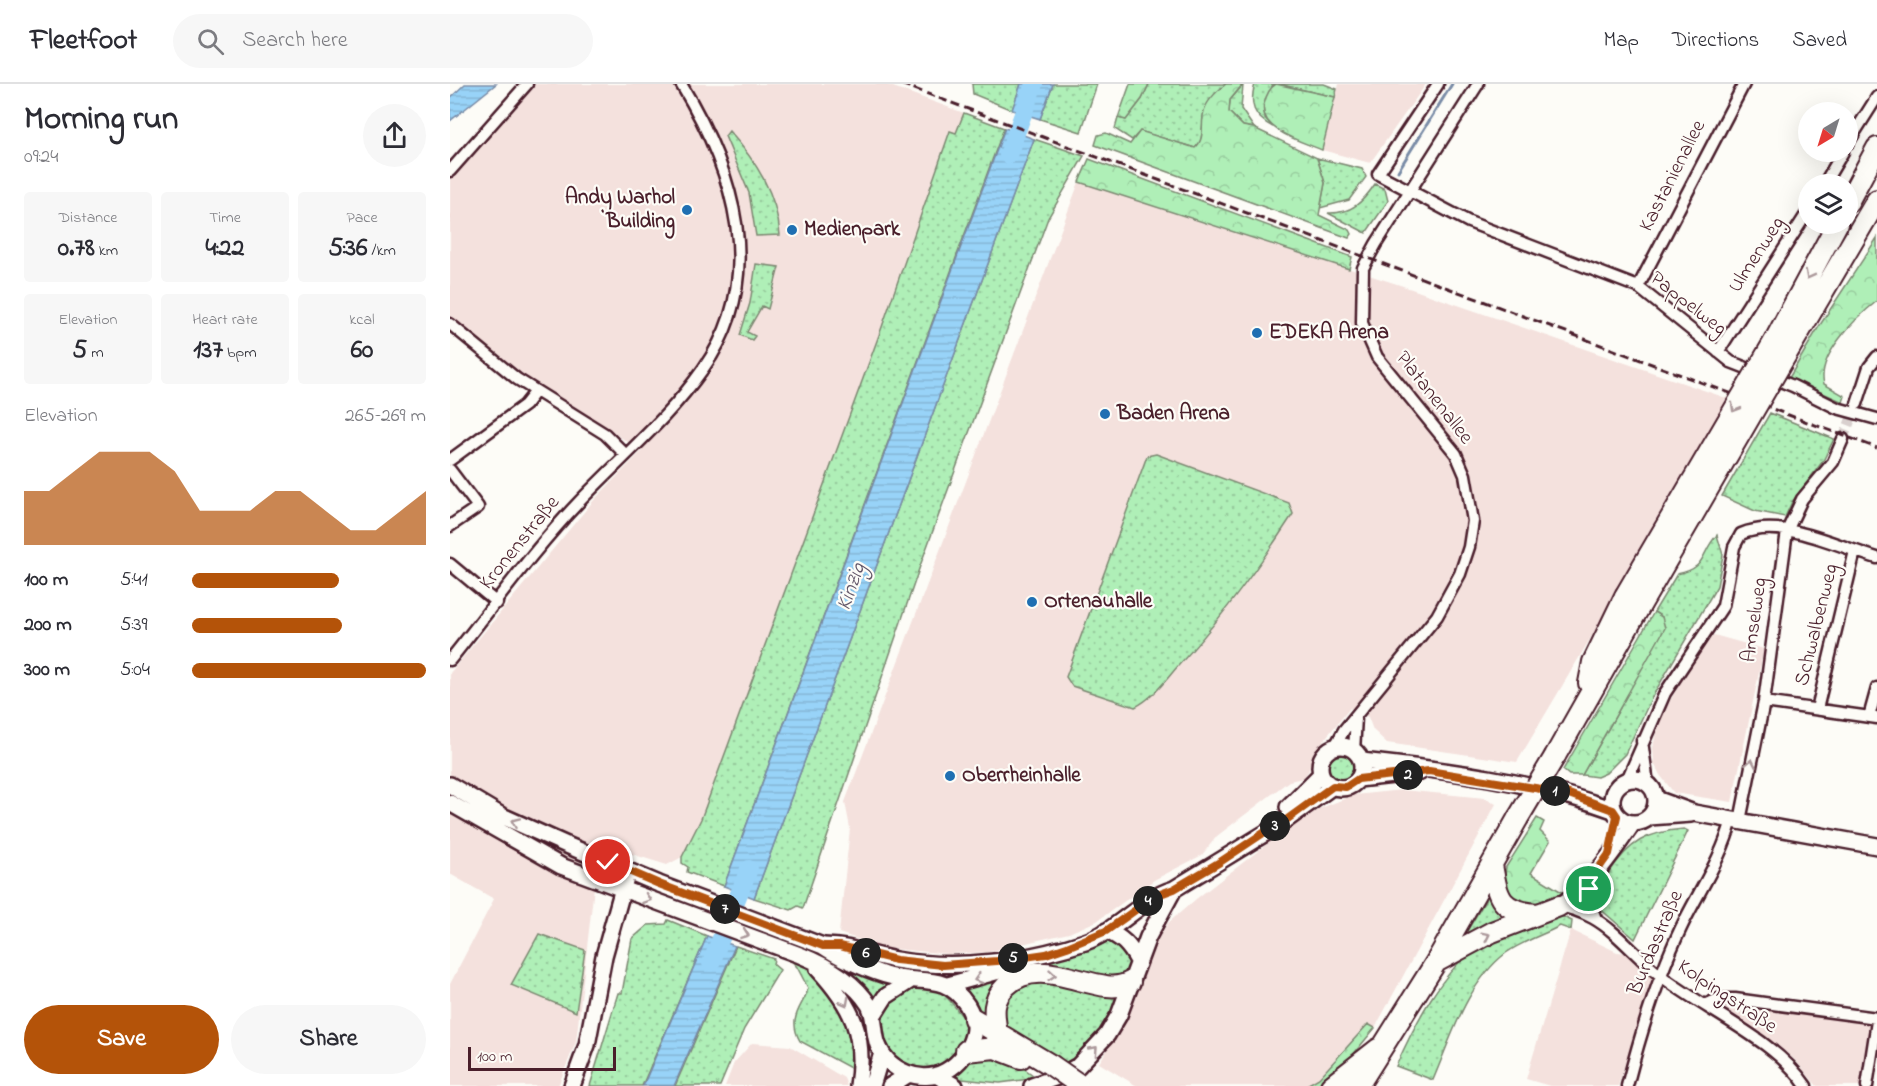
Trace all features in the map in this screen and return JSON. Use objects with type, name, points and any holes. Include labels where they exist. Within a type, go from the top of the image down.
[{"type":"highway","points":[[1858,183],[1877,148]]},
{"type":"highway","points":[[1358,1086],[1388,1042],[1436,962],[1585,703],[1593,662],[1633,601],[1782,344],[1874,207]]},
{"type":"highway","points":[[1782,344],[1832,234]]},
{"type":"highway","points":[[1492,865],[1497,893],[1503,903],[1521,913],[1538,914]]},
{"type":"highway","points":[[1436,962],[1492,932],[1559,906]]},
{"type":"highway","points":[[997,1033],[994,1004],[1004,989],[1020,977],[1050,973],[1118,986],[1130,982]]},
{"type":"highway","points":[[974,1019],[997,1033],[1041,1074]]},
{"type":"highway","points":[[1331,1086],[1388,1042]]},
{"type":"highway","points":[[1372,1086],[1388,1042]]},
{"type":"highway","points":[[966,1051],[989,1047],[1004,1050],[1041,1074],[1073,1085]]},
{"type":"main road","points":[[1271,828],[1276,817],[1295,802],[1321,774],[1321,760],[1334,748],[1341,746],[1358,756],[1429,771],[1575,795],[1633,823]]},
{"type":"main road","points":[[1358,756],[1362,771],[1358,779]]},
{"type":"main road","points":[[948,985],[1024,964],[1106,931],[1155,896],[1174,889],[1229,857],[1282,823],[1333,786],[1346,787],[1358,779],[1429,771]]},
{"type":"main road","points":[[1321,774],[1333,786]]},
{"type":"main road","points":[[1575,795],[1634,779],[1648,784],[1656,799],[1694,813],[1877,846]]},
{"type":"main road","points":[[450,784],[502,816],[568,846],[629,869],[676,891],[823,946],[837,956],[884,975],[911,980],[935,981],[948,985],[958,994],[974,1019],[973,1034],[966,1051],[954,1066],[936,1075]]},
{"type":"main road","points":[[1609,854],[1615,813],[1612,796],[1621,784]]},
{"type":"main road","points":[[1649,817],[1656,799]]},
{"type":"main road","points":[[450,803],[561,866],[780,947],[828,968],[855,989],[868,1005],[873,1016],[877,1043],[882,1053],[898,1070],[909,1074],[936,1075],[955,1086]]},
{"type":"main road","points":[[1559,906],[1578,893],[1591,879],[1633,823],[1649,817],[1694,813]]},
{"type":"main road","points":[[572,1086],[587,1045],[604,956],[629,869]]},
{"type":"main road","points":[[1041,1074],[1060,1076],[1078,1066],[1094,1052],[1119,1015],[1138,961],[1174,889]]},
{"type":"main road","points":[[1106,931],[1119,936],[1138,961]]},
{"type":"main road","points":[[823,946],[840,946],[896,960],[943,965],[1046,954]]},
{"type":"main road","points":[[807,958],[841,994],[848,1006],[860,1047],[858,1086]]},
{"type":"main road","points":[[873,1016],[885,997],[911,980]]},
{"type":"main road","points":[[872,1086],[882,1053]]},
{"type":"main road","points":[[891,1086],[909,1074]]},
{"type":"street","points":[[452,165],[527,84]]},
{"type":"street","name":"Kronenstraße","points":[[450,660],[578,504],[670,410],[703,369],[715,349],[733,304],[739,251],[735,208],[724,172],[681,84]]},
{"type":"street","points":[[1410,190],[1378,174],[1437,84]]},
{"type":"street","name":"Platanenallee","points":[[1334,748],[1437,616],[1460,574],[1469,547],[1473,521],[1466,475],[1456,454],[1377,357],[1362,323],[1363,268],[1478,84]]},
{"type":"street","name":"Kastanienallee","points":[[1638,287],[1744,84]]},
{"type":"street","points":[[1858,127],[1877,97]]},
{"type":"street","name":"Pappelweg","points":[[1410,190],[1469,222],[1638,287],[1731,362],[1793,386],[1837,408],[1877,419]]},
{"type":"street","name":"Ulmenweg","points":[[1718,352],[1798,227]]},
{"type":"street","points":[[450,324],[492,360],[536,392],[605,434],[626,455]]},
{"type":"street","points":[[1857,404],[1869,367],[1877,357]]},
{"type":"street","points":[[450,460],[525,405],[536,392]]},
{"type":"street","name":"Amselweg","points":[[1736,820],[1764,702],[1787,531],[1802,499],[1833,462],[1843,439]]},
{"type":"street","points":[[450,470],[478,507],[450,526]]},
{"type":"street","points":[[1621,784],[1665,693],[1723,606],[1734,547],[1741,534],[1756,527],[1787,531],[1877,558]]},
{"type":"street","name":"Schwalbenweg","points":[[1817,709],[1855,551]]},
{"type":"street","points":[[450,564],[496,603]]},
{"type":"street","name":"Schwalbenweg","points":[[1764,702],[1873,718],[1877,688]]},
{"type":"street","points":[[1356,717],[1358,756]]},
{"type":"street","points":[[1642,741],[1648,784]]},
{"type":"street","name":"Burdastraße","points":[[1627,1086],[1639,1039],[1660,976],[1680,930],[1736,820]]},
{"type":"street","points":[[1591,879],[1588,898],[1596,919]]},
{"type":"street","name":"Kolpingstraße","points":[[1559,906],[1573,908],[1596,919],[1660,976],[1773,1052],[1798,1074],[1806,1086]]},
{"type":"street","points":[[1705,1005],[1718,999],[1734,999],[1877,1019],[1867,1086]]},
{"type":"shaded area","points":[[534,84],[885,84],[964,113],[956,133],[949,132],[882,327],[701,819],[682,857],[667,865],[599,844],[576,1042],[558,1086],[450,1086],[450,984],[494,899],[450,874],[450,673],[594,500],[642,451],[527,378],[450,317],[450,178]]},
{"type":"shaded area","points":[[1339,84],[1426,84],[1370,163],[1322,150]]},
{"type":"shaded area","points":[[1079,182],[1400,285],[1732,400],[1517,762],[1387,743],[1373,730],[1368,717],[1350,708],[1314,752],[1309,770],[1303,778],[1289,781],[1217,836],[1202,855],[1154,880],[1097,921],[1069,933],[988,952],[949,954],[884,948],[839,933],[850,828],[845,802]]},
{"type":"shaded area","points":[[1714,635],[1764,649],[1732,802],[1674,793],[1654,763],[1653,748],[1658,721],[1700,650]]},
{"type":"shaded area","points":[[1402,790],[1485,798],[1496,804],[1375,1028],[1368,1024],[1319,1078],[1305,1086],[1137,1086],[1099,1063],[1125,1020],[1148,955],[1168,923],[1306,814],[1354,795]]},
{"type":"shaded area","points":[[1571,930],[1617,952],[1628,953],[1653,979],[1618,1086],[1550,1086],[1526,1079]]},
{"type":"shaded area","points":[[1726,1002],[1870,1021],[1872,1024],[1863,1086],[1817,1086],[1796,1061],[1777,1045],[1723,1007]]},
{"type":"shaded area","points":[[752,1043],[790,1046],[844,1078],[847,1086],[725,1086],[734,1063]]},
{"type":"green space","points":[[972,84],[1021,84],[1012,110],[973,94]]},
{"type":"green space","points":[[1053,84],[1097,84],[1081,132],[1040,119]]},
{"type":"green space","points":[[1130,84],[1149,84],[1142,99],[1126,120],[1118,118]]},
{"type":"green space","points":[[1149,84],[1226,84],[1204,111],[1201,142],[1195,148],[1140,131],[1132,140],[1115,129],[1118,118],[1126,120],[1142,99]]},
{"type":"green space","points":[[1226,84],[1243,84],[1230,100],[1229,112],[1243,126],[1254,128],[1317,158],[1325,183],[1319,215],[1350,230],[1352,234],[1349,238],[1095,145],[1098,135],[1106,133],[1130,144],[1140,131],[1195,148],[1202,136],[1205,107]]},
{"type":"green space","points":[[1255,84],[1276,84],[1272,86],[1265,118],[1273,127],[1261,119],[1254,109],[1252,98]]},
{"type":"green space","points":[[1276,84],[1335,97],[1322,150],[1284,134],[1268,121],[1264,113],[1264,104],[1268,92]]},
{"type":"green space","points":[[1278,84],[1324,84],[1337,89],[1335,97]]},
{"type":"green space","points":[[1243,85],[1241,109],[1254,128],[1243,126],[1229,112],[1230,100]]},
{"type":"green space","points":[[964,113],[1004,128],[724,886],[687,872],[688,867],[682,863],[682,857],[701,819],[882,327],[950,131],[956,133]]},
{"type":"green space","points":[[729,131],[748,154],[764,179],[775,206],[780,235],[756,236],[749,193],[725,136]]},
{"type":"green space","points":[[1034,139],[1084,156],[1048,218],[920,566],[803,908],[798,906],[791,910],[754,898]]},
{"type":"green space","points":[[1317,158],[1362,169],[1366,177],[1349,200],[1320,208],[1325,183]]},
{"type":"green space","points":[[1089,159],[1352,257],[1349,269],[1079,182]]},
{"type":"green space","points":[[1375,184],[1385,189],[1388,201],[1366,233],[1328,213],[1336,213],[1356,206]]},
{"type":"green space","points":[[1877,238],[1877,301],[1840,338],[1826,361],[1823,373],[1824,384],[1845,396],[1843,402],[1789,378],[1818,328]]},
{"type":"green space","points":[[756,264],[779,267],[768,309],[762,306],[747,332],[755,336],[752,340],[740,335],[750,303]]},
{"type":"green space","points":[[1770,413],[1834,439],[1823,461],[1792,502],[1785,517],[1755,511],[1722,496]]},
{"type":"green space","points":[[1156,454],[1289,503],[1293,514],[1253,573],[1209,630],[1158,689],[1135,707],[1072,686],[1066,677],[1147,456]]},
{"type":"green space","points":[[1717,535],[1723,555],[1717,586],[1652,697],[1625,754],[1606,773],[1597,777],[1582,775],[1620,708],[1662,617],[1654,612],[1677,574],[1699,564]]},
{"type":"green space","points":[[1654,612],[1662,617],[1665,628],[1582,775],[1569,775],[1563,770]]},
{"type":"green space","points":[[1342,752],[1353,756],[1357,767],[1353,778],[1342,782],[1331,778],[1327,767],[1331,756]]},
{"type":"green space","points":[[1537,818],[1544,822],[1540,831],[1550,841],[1531,873],[1565,894],[1544,904],[1515,904],[1503,888],[1506,867]]},
{"type":"green space","points":[[1671,830],[1688,831],[1635,939],[1598,907],[1599,889],[1616,862],[1640,840]]},
{"type":"green space","points":[[1492,889],[1519,914],[1458,946]]},
{"type":"green space","points":[[1561,916],[1572,921],[1571,930],[1560,926],[1518,945],[1492,965],[1462,1012],[1433,1080],[1396,1066],[1431,998],[1467,955],[1482,943],[1498,935],[1551,917]]},
{"type":"green space","points":[[668,920],[707,936],[642,1086],[590,1086],[618,993],[622,993],[632,939],[648,925],[666,924]]},
{"type":"green space","points":[[539,934],[585,950],[576,1012],[511,985]]},
{"type":"green space","points":[[1111,941],[1120,945],[1131,960],[1131,969],[1121,981],[1031,969],[990,1020],[982,1015],[963,988],[1072,951]]},
{"type":"green space","points":[[736,946],[774,959],[773,964],[780,970],[744,1029],[720,1086],[675,1086]]},
{"type":"green space","points":[[821,955],[893,986],[874,1001]]},
{"type":"green space","points":[[787,956],[809,968],[823,980],[853,1031],[854,1070],[800,1041],[796,1032],[796,1018],[808,988],[797,967]]},
{"type":"green space","points":[[1032,980],[1123,992],[1101,1032],[1085,1050],[1067,1063],[1021,1038],[1006,1025],[1000,1016],[1006,993]]},
{"type":"green space","points":[[913,988],[925,988],[942,993],[970,1025],[959,1051],[942,1064],[922,1068],[911,1066],[894,1056],[885,1043],[879,1010],[900,992]]},
{"type":"green space","points":[[1368,1024],[1375,1028],[1337,1074],[1321,1086],[1305,1086],[1319,1078]]},
{"type":"green space","points":[[986,1055],[1015,1062],[1037,1078],[1000,1083],[952,1078],[970,1060]]},
{"type":"water","points":[[465,84],[496,84],[450,121],[450,98]]},
{"type":"water","points":[[1021,84],[1053,84],[1040,119],[1012,110]]},
{"type":"water","points":[[1005,128],[1034,139],[754,898],[724,886]]},
{"type":"water","points":[[707,936],[735,946],[674,1086],[643,1086]]},
{"type":"waterway","name":"Kinzig","points":[[1008,155],[1034,84]]},
{"type":"waterway","points":[[1398,171],[1452,84]]},
{"type":"waterway","name":"Kinzig","points":[[711,963],[749,869]]},
{"type":"tunnel","points":[[1843,439],[1856,406]]},
{"type":"railway","points":[[901,84],[1877,448]]},
{"type":"place","name":"Andy Warhol Building","points":[[687,210]]},
{"type":"place","name":"Medienpark","points":[[792,230]]},
{"type":"place","name":"EDEKA Arena","points":[[1257,333]]},
{"type":"place","name":"Baden Arena","points":[[1105,414]]},
{"type":"place","name":"Ortenauhalle","points":[[1032,602]]},
{"type":"place","name":"Oberrheinhalle","points":[[950,776]]},
{"type":"route","points":[[608,862],[629,869],[659,884],[823,946],[840,946],[896,960],[943,965],[997,961],[1046,954],[1088,940],[1106,931],[1126,919],[1155,896],[1174,889],[1246,846],[1333,786],[1340,788],[1351,786],[1358,779],[1429,771],[1481,777],[1566,793],[1613,810],[1617,816],[1609,854],[1591,879],[1589,889]]}]
